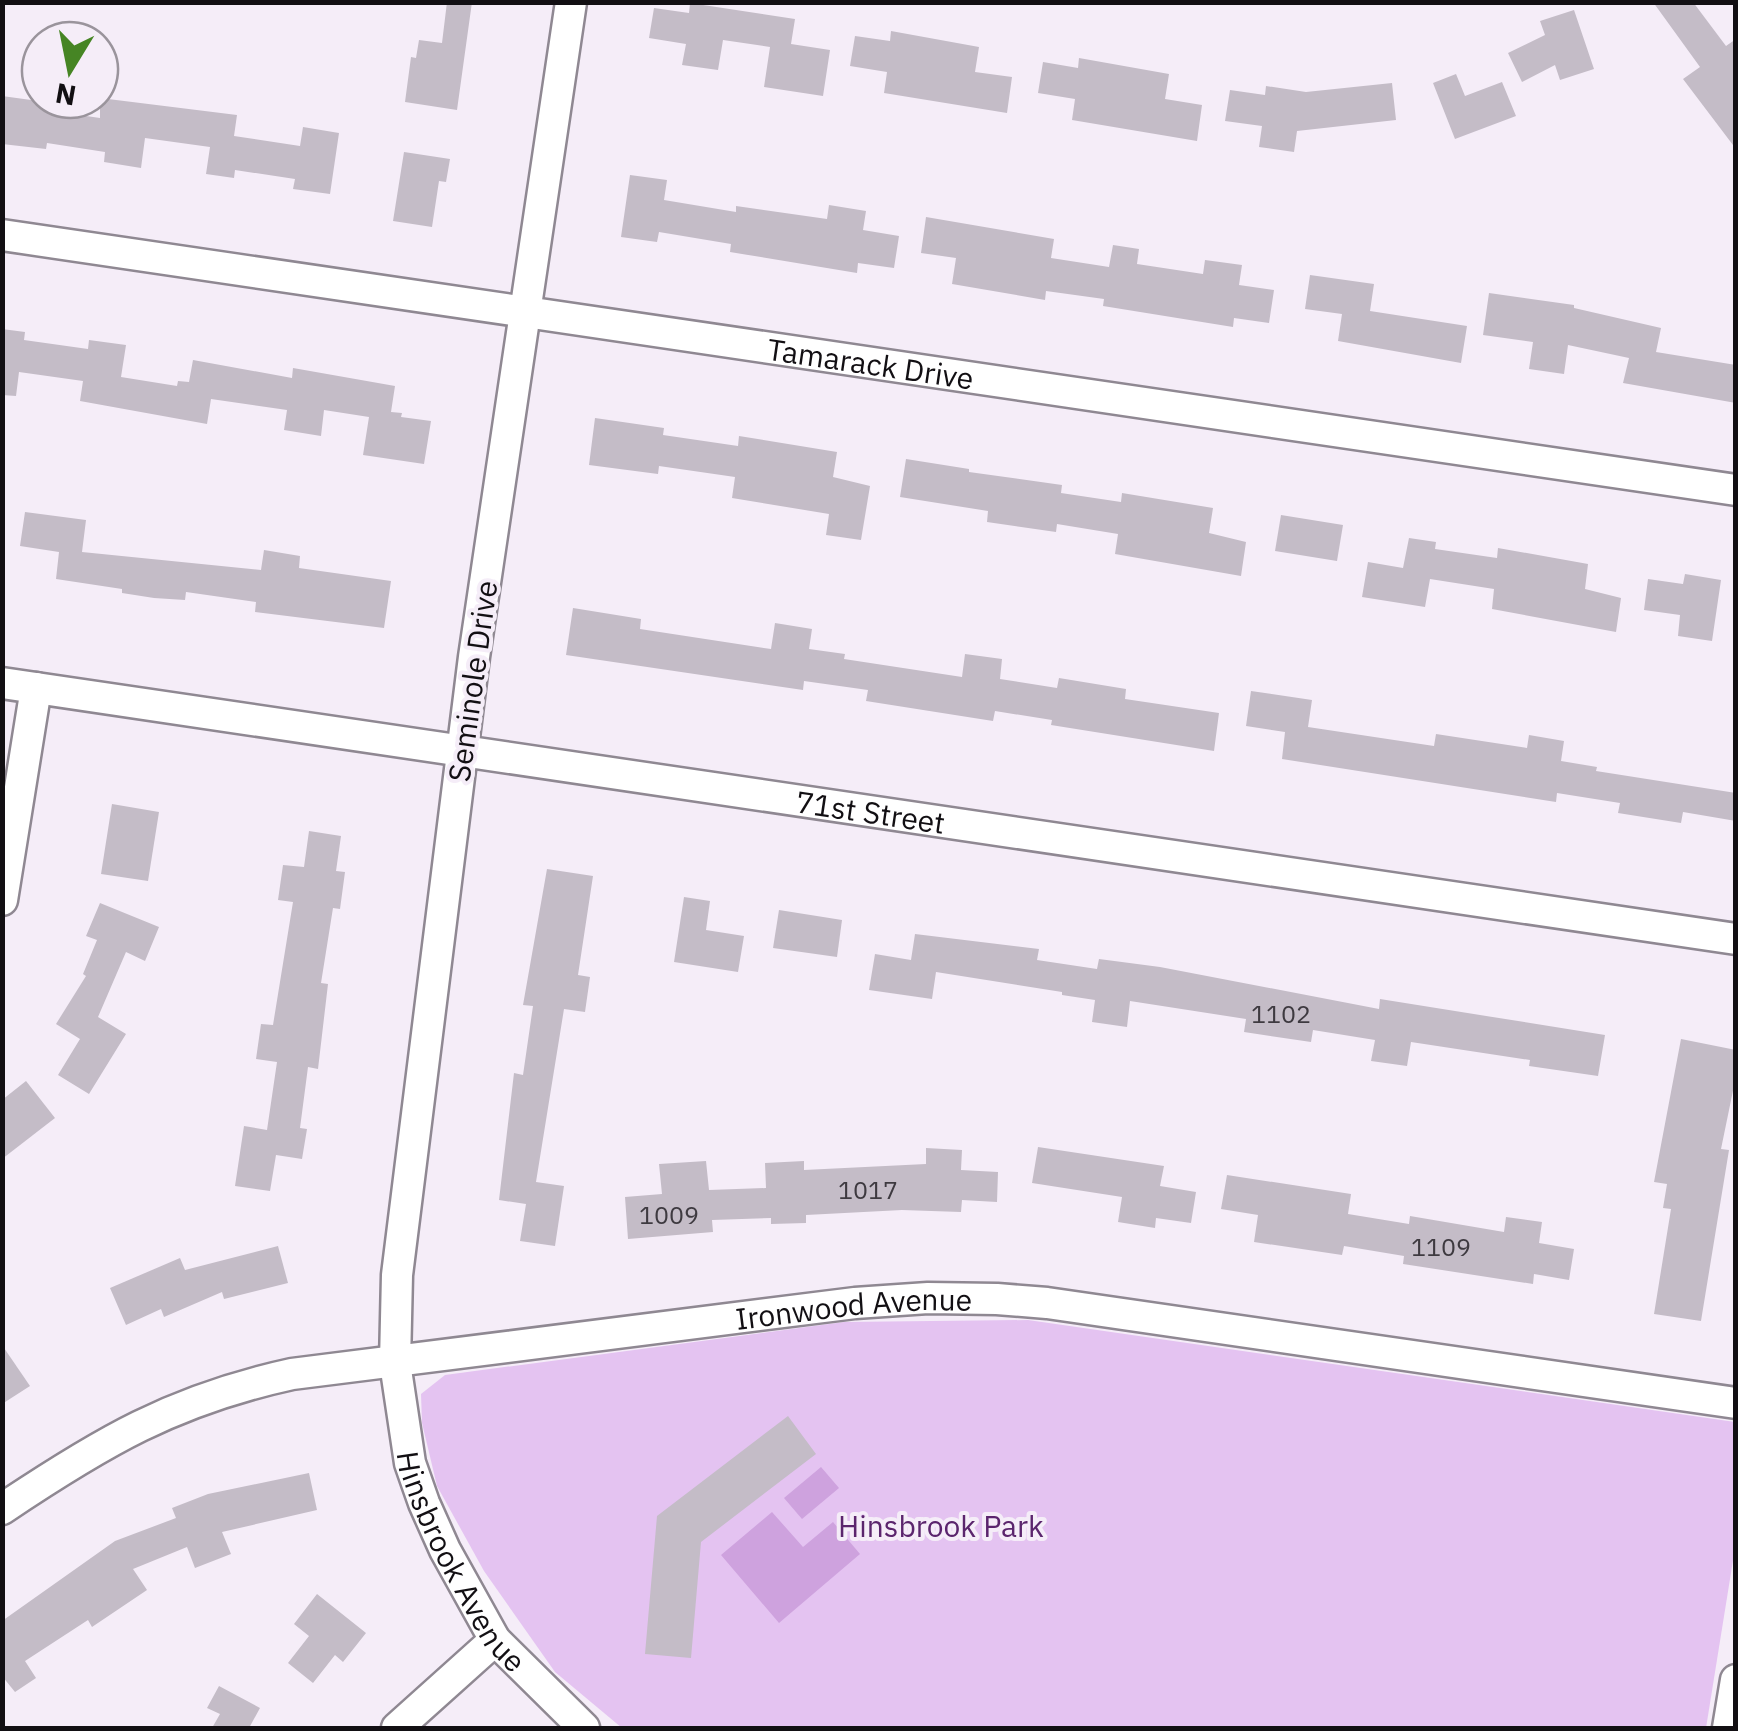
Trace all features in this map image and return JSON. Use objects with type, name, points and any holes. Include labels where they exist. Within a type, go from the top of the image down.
[{"type":"street","name":"Seminole Drive","points":[[396,1363],[397,1276],[462,751],[571,2]]},
{"type":"street","name":"Tamarack Drive","points":[[2,235],[1736,490]]},
{"type":"street","name":"71st Street","points":[[2,683],[1736,939]]},
{"type":"street","points":[[2,900],[36,688]]},
{"type":"street","name":"Ironwood Avenue","points":[[2,1509],[112,1439],[190,1402],[292,1374],[855,1303],[928,1298],[1067,1306],[1736,1403]]},
{"type":"street","name":"Hinsbrook Avenue","points":[[396,1363],[410,1462],[445,1550],[495,1640],[584,1728]]},
{"type":"street","points":[[397,1728],[495,1640]]},
{"type":"street","points":[[1728,1728],[1736,1680]]},
{"type":"green space","name":"Hinsbrook Park","points":[[1028,1320],[1735,1422],[1735,1548],[1706,1728],[622,1728],[555,1672],[484,1571],[437,1486],[422,1423],[421,1394],[445,1375],[844,1322]]},
{"type":"shaded area","points":[[821,1467],[839,1488],[802,1519],[784,1498]]},
{"type":"shaded area","points":[[772,1512],[803,1547],[833,1522],[860,1554],[779,1623],[721,1555]]},
{"type":"building","points":[[447,2],[472,2],[457,110],[405,102],[411,57],[416,58],[419,40],[442,43]]},
{"type":"building","points":[[1653,2],[1693,2],[1726,46],[1736,39],[1736,149],[1683,79],[1700,67]]},
{"type":"building","points":[[690,3],[795,19],[791,44],[830,50],[823,96],[764,87],[770,47],[723,40],[718,70],[682,65],[686,44],[649,38],[654,8],[689,13]]},
{"type":"building","points":[[1574,10],[1594,69],[1560,80],[1555,65],[1522,82],[1508,53],[1545,35],[1540,21]]},
{"type":"building","points":[[891,31],[979,47],[975,72],[1012,77],[1007,113],[884,93],[887,72],[850,66],[855,36],[890,41]]},
{"type":"building","points":[[1079,58],[1169,74],[1165,99],[1202,105],[1197,141],[1072,120],[1075,99],[1038,93],[1043,62],[1078,68]]},
{"type":"building","points":[[1456,74],[1465,96],[1502,82],[1516,116],[1455,139],[1433,83]]},
{"type":"building","points":[[1392,83],[1396,120],[1297,131],[1294,152],[1259,147],[1262,126],[1225,121],[1230,90],[1265,95],[1266,86],[1306,92]]},
{"type":"building","points":[[2,96],[20,98],[20,120],[120,120],[120,100],[237,115],[234,136],[300,146],[303,127],[339,133],[330,194],[293,189],[295,179],[235,170],[234,178],[206,174],[210,147],[145,138],[141,168],[104,162],[105,152],[47,143],[46,149],[2,144]]},
{"type":"building","points":[[404,152],[450,159],[446,182],[439,181],[432,227],[393,221]]},
{"type":"building","points":[[630,175],[667,180],[664,200],[736,212],[736,206],[827,219],[829,205],[866,211],[863,230],[899,236],[894,268],[858,263],[857,273],[730,252],[731,244],[659,232],[657,242],[621,237]]},
{"type":"building","points":[[926,217],[1054,239],[1051,258],[1109,267],[1113,245],[1139,249],[1137,264],[1203,274],[1205,260],[1242,265],[1239,285],[1274,290],[1269,323],[1234,318],[1233,327],[1103,306],[1104,299],[1046,291],[1045,300],[952,284],[956,258],[921,253]]},
{"type":"building","points":[[1310,275],[1374,284],[1370,311],[1467,326],[1461,363],[1338,341],[1342,314],[1305,309]]},
{"type":"building","points":[[1489,293],[1574,305],[1661,328],[1656,352],[1736,365],[1736,403],[1623,383],[1629,358],[1568,345],[1564,374],[1529,369],[1533,342],[1483,335]]},
{"type":"building","points":[[2,329],[25,332],[24,340],[88,349],[89,340],[126,345],[121,377],[177,386],[178,381],[189,382],[193,360],[292,378],[293,368],[395,386],[391,412],[431,421],[424,464],[363,455],[369,417],[324,410],[321,436],[284,430],[287,410],[211,399],[207,424],[80,401],[83,381],[19,372],[16,396],[2,395]]},
{"type":"building","points":[[595,418],[664,428],[663,435],[738,446],[739,436],[837,452],[833,477],[870,486],[861,540],[826,535],[829,514],[732,498],[735,477],[659,466],[658,474],[589,465]]},
{"type":"building","points":[[906,459],[1062,485],[1061,493],[1121,502],[1122,493],[1213,508],[1209,533],[1246,542],[1241,576],[1115,554],[1118,534],[1057,524],[1056,532],[987,522],[988,511],[900,497]]},
{"type":"building","points":[[25,512],[86,520],[82,552],[261,570],[264,550],[300,556],[299,568],[391,581],[384,628],[255,612],[256,602],[186,592],[185,600],[154,598],[56,579],[59,552],[20,546]]},
{"type":"building","points":[[1281,515],[1343,525],[1337,561],[1275,551]]},
{"type":"building","points":[[1409,538],[1436,542],[1435,549],[1497,558],[1498,548],[1588,564],[1585,589],[1621,598],[1616,632],[1492,609],[1494,589],[1430,579],[1425,607],[1362,597],[1368,562],[1403,568]]},
{"type":"building","points":[[1685,574],[1721,580],[1712,641],[1678,636],[1680,615],[1644,610],[1648,579],[1683,584]]},
{"type":"building","points":[[573,608],[641,619],[640,629],[771,649],[775,623],[812,629],[809,649],[845,654],[844,659],[962,677],[965,654],[1002,659],[1000,679],[1057,688],[1059,678],[1126,689],[1125,699],[1219,713],[1214,751],[1051,725],[1052,720],[995,711],[993,721],[866,701],[868,690],[804,681],[803,690],[566,655]]},
{"type":"building","points":[[1251,691],[1312,700],[1308,727],[1434,746],[1436,734],[1527,748],[1529,735],[1564,741],[1561,761],[1597,767],[1596,771],[1736,793],[1736,821],[1683,812],[1681,823],[1618,813],[1620,803],[1557,793],[1556,802],[1282,759],[1285,732],[1246,726]]},
{"type":"building","points":[[112,804],[159,812],[148,881],[101,874]]},
{"type":"building","points":[[309,831],[341,836],[336,871],[345,872],[340,909],[333,908],[321,983],[328,984],[318,1069],[308,1067],[300,1128],[307,1129],[302,1159],[276,1155],[270,1191],[235,1186],[244,1126],[267,1130],[277,1062],[256,1059],[261,1024],[273,1025],[293,902],[278,900],[283,865],[304,867]]},
{"type":"building","points":[[547,869],[593,876],[578,975],[590,977],[585,1012],[564,1009],[536,1182],[564,1186],[555,1246],[520,1241],[526,1204],[499,1200],[514,1073],[523,1075],[533,1006],[523,1005]]},
{"type":"building","points":[[684,897],[710,901],[706,930],[744,936],[738,972],[674,962]]},
{"type":"building","points":[[100,903],[159,927],[145,961],[126,952],[98,1017],[126,1034],[89,1094],[58,1075],[80,1039],[56,1024],[86,976],[83,974],[97,940],[86,936]]},
{"type":"building","points":[[779,910],[842,920],[837,957],[773,948]]},
{"type":"building","points":[[915,934],[1039,949],[1037,960],[1097,969],[1099,959],[1379,1009],[1380,999],[1605,1035],[1598,1076],[1529,1066],[1530,1060],[1411,1042],[1407,1066],[1371,1061],[1375,1040],[1313,1030],[1311,1042],[1244,1032],[1246,1019],[1130,1001],[1127,1027],[1092,1022],[1095,1000],[936,972],[932,999],[869,990],[875,954],[911,960]]},
{"type":"building","points":[[1681,1039],[1736,1050],[1736,1076],[1721,1149],[1729,1150],[1701,1321],[1654,1314],[1671,1209],[1663,1208],[1667,1184],[1654,1182]]},
{"type":"building","points":[[26,1081],[55,1118],[2,1159],[2,1100]]},
{"type":"building","points":[[1038,1147],[1164,1166],[1160,1186],[1196,1192],[1191,1223],[1156,1218],[1155,1228],[1118,1222],[1122,1197],[1032,1183]]},
{"type":"building","points":[[926,1148],[962,1150],[961,1170],[998,1172],[997,1202],[962,1200],[961,1212],[902,1210],[806,1215],[806,1223],[771,1224],[771,1218],[712,1220],[713,1232],[628,1239],[625,1197],[662,1194],[659,1164],[706,1161],[709,1190],[766,1188],[765,1163],[804,1161],[804,1170],[926,1164]]},
{"type":"building","points":[[1227,1175],[1351,1194],[1348,1214],[1409,1224],[1410,1216],[1504,1232],[1506,1217],[1542,1222],[1539,1243],[1574,1249],[1569,1280],[1534,1274],[1533,1284],[1403,1264],[1404,1256],[1344,1246],[1342,1255],[1254,1242],[1258,1215],[1221,1209]]},
{"type":"building","points":[[278,1246],[288,1283],[224,1299],[222,1292],[164,1317],[161,1309],[126,1325],[110,1288],[180,1258],[185,1270]]},
{"type":"building","points":[[2,1345],[30,1386],[2,1404]]},
{"type":"building","points":[[788,1416],[816,1454],[701,1542],[691,1658],[645,1654],[657,1516]]},
{"type":"building","points":[[309,1473],[317,1510],[222,1532],[231,1554],[195,1568],[187,1547],[133,1569],[147,1590],[92,1627],[88,1620],[25,1661],[36,1678],[15,1692],[2,1676],[2,1621],[115,1541],[176,1518],[172,1508],[208,1494]]},
{"type":"building","points":[[317,1594],[366,1633],[343,1662],[335,1655],[313,1683],[288,1663],[309,1636],[294,1624]]},
{"type":"building","points":[[219,1686],[260,1708],[249,1728],[212,1728],[220,1714],[207,1708]]}]
